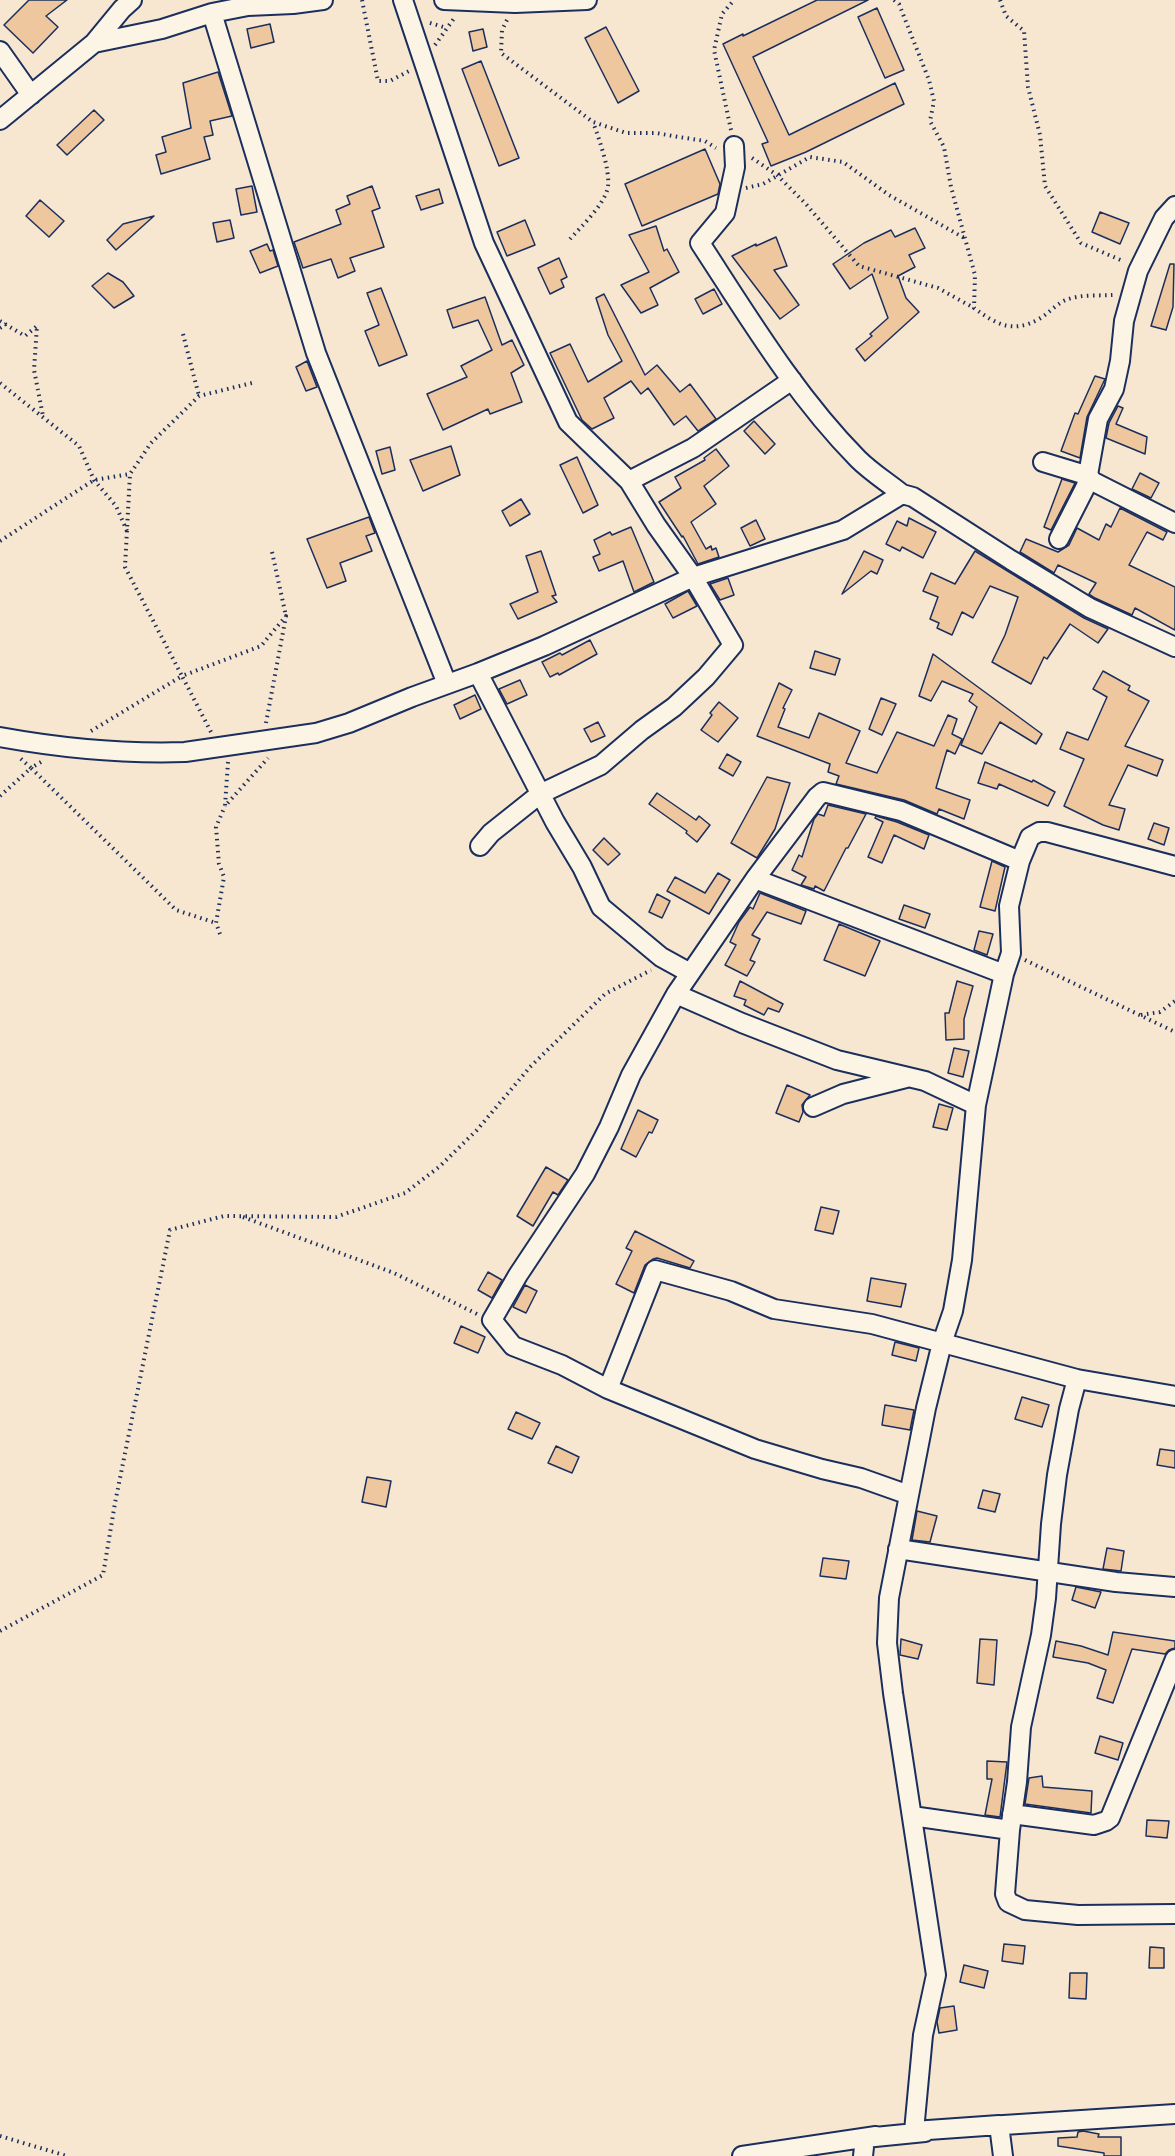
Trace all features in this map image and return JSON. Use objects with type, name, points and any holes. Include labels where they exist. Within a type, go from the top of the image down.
[{"type":"street","points":[[0,120],[94,43],[132,0]]},
{"type":"street","points":[[94,43],[162,29],[212,13],[248,6],[323,0]]},
{"type":"street","points":[[403,0],[484,243],[568,422],[629,481],[656,525],[693,577],[733,645],[706,677],[674,707],[642,730],[601,765],[540,794],[491,833],[480,846]]},
{"type":"street","points":[[444,0],[515,3],[586,0]]},
{"type":"street","points":[[212,13],[316,352],[447,684]]},
{"type":"street","points":[[0,51],[31,95]]},
{"type":"street","points":[[734,153],[731,189],[725,213],[700,243],[763,340],[821,418],[860,461],[902,494],[913,497],[1090,608],[1175,647]]},
{"type":"street","points":[[1059,539],[1089,476],[1098,418],[1114,389],[1120,361],[1124,321],[1138,271],[1164,218],[1175,206]]},
{"type":"street","points":[[629,481],[693,448],[792,380]]},
{"type":"street","points":[[1043,462],[1089,476],[1092,481],[1175,523]]},
{"type":"street","points":[[0,737],[42,745],[163,753],[263,742],[342,726],[412,696],[478,673],[544,646],[693,577],[843,530],[902,494]]},
{"type":"street","points":[[478,673],[601,907],[661,957],[690,973]]},
{"type":"street","points":[[909,1495],[861,1478],[755,1449],[608,1389],[562,1365],[513,1346],[492,1320],[518,1275],[585,1174],[644,1050],[676,994],[755,879],[803,815],[824,792],[901,811],[1020,861]]},
{"type":"street","points":[[914,2131],[923,2035],[936,1975],[887,1644],[889,1598],[909,1495],[942,1343],[953,1311],[962,1260],[976,1105],[1004,974],[1011,953],[1009,906],[1020,861],[1030,837],[1039,832],[1175,866]]},
{"type":"street","points":[[755,879],[1004,974]]},
{"type":"street","points":[[676,994],[837,1060],[925,1081],[976,1105]]},
{"type":"street","points":[[813,1107],[843,1094],[911,1077]]},
{"type":"street","points":[[608,1389],[656,1269],[731,1291],[774,1309],[872,1324],[1077,1379],[1175,1396]]},
{"type":"street","points":[[1077,1379],[1057,1475],[1041,1635],[1031,1672],[1021,1727],[1005,1894],[1008,1902],[1024,1910],[1078,1915],[1175,1914]]},
{"type":"street","points":[[898,1549],[1116,1582],[1175,1587]]},
{"type":"street","points":[[912,1816],[1011,1822],[1094,1824],[1106,1821],[1110,1818],[1175,1659]]},
{"type":"street","points":[[864,2147],[914,2131],[1175,2114]]},
{"type":"street","points":[[742,2156],[864,2147],[999,2125]]},
{"type":"street","points":[[999,2125],[1003,2156]]},
{"type":"path","points":[[734,0],[722,14],[714,50],[734,153]]},
{"type":"path","points":[[894,0],[899,4],[929,80],[934,100],[930,122],[944,147],[951,187],[975,275],[975,308]]},
{"type":"path","points":[[1000,0],[1006,16],[1024,31],[1028,87],[1040,135],[1045,186],[1081,243],[1128,263],[1138,271]]},
{"type":"path","points":[[515,3],[502,30],[501,53],[593,122],[626,134],[656,133],[705,141],[777,175],[805,203],[859,266],[938,288],[975,308],[993,322],[1014,327],[1037,320],[1066,300],[1084,296],[1132,293]]},
{"type":"path","points":[[570,239],[604,198],[608,186],[603,151],[593,122]]},
{"type":"path","points":[[731,189],[763,184],[810,157],[843,162],[889,195],[966,239]]},
{"type":"path","points":[[0,321],[25,336],[37,326],[34,370],[43,417]]},
{"type":"path","points":[[0,328],[6,324]]},
{"type":"path","points":[[183,334],[199,396]]},
{"type":"path","points":[[225,806],[224,747],[125,567],[130,474],[152,443],[199,396],[256,382]]},
{"type":"path","points":[[0,383],[79,446],[94,480],[116,506],[127,532]]},
{"type":"path","points":[[0,541],[94,480],[130,474]]},
{"type":"path","points":[[263,742],[286,616],[272,552]]},
{"type":"path","points":[[0,796],[31,768],[183,676],[261,646],[286,616]]},
{"type":"path","points":[[220,934],[216,923],[224,877],[219,864],[216,827],[225,806],[285,738]]},
{"type":"path","points":[[15,754],[176,910],[216,923]]},
{"type":"path","points":[[1011,953],[1175,1032]]},
{"type":"path","points":[[0,1631],[103,1575],[170,1230],[224,1216],[336,1217],[405,1192],[439,1167],[477,1130],[530,1066],[605,994],[655,969]]},
{"type":"path","points":[[1140,1015],[1160,1012],[1175,1001]]},
{"type":"path","points":[[240,1216],[394,1273],[492,1320]]},
{"type":"path","points":[[0,2136],[67,2156]]},
{"type":"building","points":[[29,0],[67,0],[46,16],[58,27],[33,53],[4,25]]},
{"type":"building","points":[[817,0],[868,0],[753,57],[789,135],[895,83],[904,104],[806,152],[771,166],[762,144],[768,142],[723,44]]},
{"type":"building","points":[[877,8],[904,70],[885,78],[858,17]]},
{"type":"building","points":[[270,24],[274,42],[251,48],[247,29]]},
{"type":"building","points":[[606,27],[639,91],[618,103],[585,38]]},
{"type":"building","points":[[483,29],[487,47],[473,51],[469,32]]},
{"type":"building","points":[[481,61],[519,158],[499,166],[462,69]]},
{"type":"building","points":[[218,72],[232,116],[210,121],[213,135],[204,137],[210,159],[161,174],[156,155],[166,152],[162,137],[191,128],[183,83]]},
{"type":"building","points":[[94,110],[104,120],[67,155],[57,145]]},
{"type":"building","points":[[705,149],[720,184],[718,194],[642,226],[625,184]]},
{"type":"building","points":[[252,186],[257,212],[241,215],[236,189]]},
{"type":"building","points":[[372,186],[380,208],[372,211],[384,247],[350,258],[355,271],[338,278],[331,259],[303,268],[294,242],[341,224],[336,210],[350,204],[347,196]]},
{"type":"building","points":[[439,189],[443,203],[421,210],[416,196]]},
{"type":"building","points":[[40,200],[64,221],[49,237],[26,216]]},
{"type":"building","points":[[1100,212],[1129,223],[1120,244],[1092,232]]},
{"type":"building","points":[[154,216],[116,250],[107,240],[123,224]]},
{"type":"building","points":[[230,220],[234,238],[217,242],[213,223]]},
{"type":"building","points":[[525,220],[535,245],[507,256],[497,232]]},
{"type":"building","points":[[656,226],[664,251],[667,249],[679,272],[650,288],[658,305],[641,313],[621,285],[649,272],[629,235]]},
{"type":"building","points":[[915,228],[925,248],[909,255],[915,267],[898,276],[906,298],[919,312],[865,361],[856,349],[888,318],[872,274],[850,289],[833,264],[864,243],[891,230],[895,237]]},
{"type":"building","points":[[776,237],[787,266],[774,270],[799,305],[780,319],[732,256]]},
{"type":"building","points":[[267,244],[270,251],[273,250],[278,266],[260,273],[250,251]]},
{"type":"building","points":[[559,258],[567,277],[561,280],[564,287],[550,294],[538,268]]},
{"type":"building","points":[[1170,264],[1174,264],[1173,307],[1166,330],[1151,326]]},
{"type":"building","points":[[108,273],[123,282],[134,296],[114,308],[92,286]]},
{"type":"building","points":[[381,288],[407,355],[379,366],[365,331],[379,325],[367,293]]},
{"type":"building","points":[[714,289],[722,304],[703,314],[695,299]]},
{"type":"building","points":[[604,294],[645,375],[657,365],[680,392],[690,384],[716,419],[698,431],[686,416],[674,425],[648,388],[641,394],[631,381],[604,398],[614,418],[592,429],[582,420],[550,353],[570,344],[588,382],[622,361],[608,335],[596,298]]},
{"type":"building","points":[[485,297],[502,345],[512,340],[524,365],[511,373],[522,402],[490,414],[488,409],[443,430],[427,394],[467,377],[461,366],[492,350],[478,320],[453,328],[447,310]]},
{"type":"building","points":[[307,361],[317,387],[306,391],[296,367]]},
{"type":"building","points":[[1095,376],[1105,379],[1087,417],[1080,458],[1061,451],[1075,413],[1078,414]]},
{"type":"building","points":[[1118,406],[1123,408],[1116,424],[1147,437],[1145,454],[1106,438],[1109,423]]},
{"type":"building","points":[[754,421],[775,444],[765,454],[744,431]]},
{"type":"building","points":[[451,446],[460,475],[423,491],[410,460]]},
{"type":"building","points":[[390,447],[395,470],[382,474],[376,451]]},
{"type":"building","points":[[716,449],[729,466],[704,486],[716,504],[691,522],[706,549],[711,546],[712,550],[716,548],[719,557],[698,564],[683,536],[659,502],[681,488],[675,477],[705,460],[704,458]]},
{"type":"building","points":[[577,457],[598,505],[583,513],[560,465]]},
{"type":"building","points":[[1140,473],[1159,483],[1151,498],[1132,489]]},
{"type":"building","points":[[1062,479],[1075,483],[1051,530],[1044,527]]},
{"type":"building","points":[[521,499],[530,514],[510,526],[502,511]]},
{"type":"building","points":[[1120,508],[1167,532],[1163,540],[1147,532],[1129,565],[1175,587],[1175,630],[1135,608],[1132,615],[1095,598],[1089,594],[1096,583],[1058,565],[1054,573],[1020,552],[1026,539],[1058,552],[1069,545],[1077,528],[1099,540],[1106,524],[1111,527]]},
{"type":"building","points":[[369,517],[375,533],[366,536],[372,551],[340,563],[346,581],[327,588],[307,539]]},
{"type":"building","points":[[909,518],[936,532],[923,558],[902,547],[900,551],[886,544],[897,521],[907,526]]},
{"type":"building","points":[[756,520],[765,539],[750,546],[741,528]]},
{"type":"building","points":[[631,527],[654,582],[634,592],[623,561],[599,571],[593,557],[600,554],[594,540],[610,532],[612,535]]},
{"type":"building","points":[[541,551],[556,595],[552,596],[557,602],[518,619],[510,604],[538,592],[526,556]]},
{"type":"building","points":[[864,551],[883,560],[877,574],[871,571],[842,594]]},
{"type":"building","points":[[975,551],[1084,618],[1108,629],[1098,643],[1070,624],[1047,659],[1044,657],[1031,684],[992,662],[1005,635],[1018,597],[990,586],[973,618],[962,612],[952,635],[937,628],[939,623],[930,619],[938,597],[923,591],[931,573],[955,584]]},
{"type":"building","points":[[728,578],[734,595],[720,600],[710,584]]},
{"type":"building","points":[[688,591],[697,606],[673,618],[665,604]]},
{"type":"building","points":[[590,640],[597,654],[559,675],[558,673],[550,677],[542,662],[560,653],[562,655]]},
{"type":"building","points":[[815,651],[840,659],[835,675],[810,668]]},
{"type":"building","points":[[933,654],[1042,734],[1036,744],[1000,722],[982,754],[961,745],[977,707],[969,701],[973,694],[942,681],[931,701],[919,696]]},
{"type":"building","points":[[1103,671],[1130,686],[1128,690],[1149,701],[1125,746],[1163,760],[1157,776],[1128,765],[1109,805],[1125,809],[1119,830],[1103,825],[1064,806],[1084,759],[1060,749],[1067,732],[1088,740],[1107,697],[1093,689]]},
{"type":"building","points":[[520,680],[527,695],[507,704],[499,689]]},
{"type":"building","points":[[779,683],[792,690],[783,708],[785,709],[778,727],[809,738],[819,713],[860,731],[846,763],[877,773],[897,732],[934,746],[948,715],[957,719],[952,734],[962,739],[955,754],[947,750],[936,788],[970,800],[964,819],[939,809],[937,814],[904,800],[836,784],[839,776],[828,772],[830,764],[757,736]]},
{"type":"building","points":[[475,695],[481,709],[460,719],[454,705]]},
{"type":"building","points":[[881,698],[896,704],[882,735],[869,729]]},
{"type":"building","points":[[719,702],[738,718],[718,742],[701,730]]},
{"type":"building","points":[[598,722],[605,736],[591,742],[584,729]]},
{"type":"building","points":[[727,754],[741,762],[733,776],[719,768]]},
{"type":"building","points":[[985,762],[1032,782],[1033,780],[1055,792],[1048,806],[999,784],[997,789],[978,783]]},
{"type":"building","points":[[767,777],[790,783],[775,829],[757,858],[731,843]]},
{"type":"building","points":[[657,793],[696,820],[699,816],[710,825],[697,842],[686,833],[687,831],[649,804]]},
{"type":"building","points":[[828,805],[866,814],[824,891],[815,886],[814,889],[801,885],[806,877],[792,870],[799,855],[802,857],[814,819],[818,814],[824,816]]},
{"type":"building","points":[[876,816],[929,835],[924,849],[894,835],[882,863],[868,857],[883,822],[875,818]]},
{"type":"building","points":[[1154,823],[1169,828],[1164,845],[1148,839]]},
{"type":"building","points":[[604,838],[620,854],[608,865],[593,850]]},
{"type":"building","points":[[992,861],[1005,867],[995,911],[980,907]]},
{"type":"building","points":[[718,873],[730,880],[709,914],[667,891],[675,877],[705,893]]},
{"type":"building","points":[[760,893],[806,911],[801,924],[767,912],[752,935],[760,939],[750,960],[755,962],[747,976],[725,965],[736,945],[730,942],[739,922],[750,907],[753,909]]},
{"type":"building","points":[[657,894],[670,901],[662,918],[649,912]]},
{"type":"building","points":[[904,905],[930,914],[925,928],[899,919]]},
{"type":"building","points":[[839,924],[880,941],[865,976],[824,960]]},
{"type":"building","points":[[979,931],[993,934],[987,955],[974,950]]},
{"type":"building","points":[[740,981],[783,1004],[779,1012],[768,1008],[764,1015],[744,1005],[746,1000],[734,996]]},
{"type":"building","points":[[957,981],[973,986],[964,1019],[964,1039],[946,1040],[945,1013],[949,1013]]},
{"type":"building","points":[[954,1048],[969,1051],[963,1077],[948,1073]]},
{"type":"building","points":[[787,1085],[810,1095],[802,1105],[803,1112],[799,1122],[776,1113]]},
{"type":"building","points":[[939,1104],[953,1108],[947,1130],[933,1127]]},
{"type":"building","points":[[638,1110],[658,1120],[636,1157],[621,1149]]},
{"type":"building","points":[[546,1167],[568,1180],[558,1195],[553,1192],[533,1226],[517,1216]]},
{"type":"building","points":[[821,1207],[839,1211],[833,1234],[815,1230]]},
{"type":"building","points":[[635,1231],[694,1261],[690,1268],[657,1258],[645,1265],[634,1293],[616,1284],[632,1251],[626,1248]]},
{"type":"building","points":[[488,1272],[502,1280],[492,1298],[478,1290]]},
{"type":"building","points":[[871,1278],[906,1284],[901,1307],[867,1301]]},
{"type":"building","points":[[525,1285],[537,1291],[526,1313],[513,1307]]},
{"type":"building","points":[[461,1326],[485,1337],[478,1353],[454,1343]]},
{"type":"building","points":[[895,1342],[919,1348],[916,1361],[892,1355]]},
{"type":"building","points":[[1022,1397],[1049,1405],[1042,1427],[1015,1419]]},
{"type":"building","points":[[885,1405],[914,1410],[910,1430],[882,1425]]},
{"type":"building","points":[[516,1412],[540,1423],[532,1439],[508,1429]]},
{"type":"building","points":[[556,1446],[579,1457],[572,1473],[548,1463]]},
{"type":"building","points":[[1160,1449],[1175,1451],[1175,1468],[1157,1465]]},
{"type":"building","points":[[367,1477],[391,1481],[386,1507],[362,1502]]},
{"type":"building","points":[[983,1490],[1000,1494],[995,1512],[978,1508]]},
{"type":"building","points":[[917,1511],[937,1516],[930,1542],[912,1540]]},
{"type":"building","points":[[1107,1548],[1124,1551],[1121,1571],[1103,1569]]},
{"type":"building","points":[[823,1558],[849,1561],[846,1579],[820,1576]]},
{"type":"building","points":[[1076,1587],[1101,1592],[1095,1608],[1072,1600]]},
{"type":"building","points":[[1113,1632],[1175,1641],[1175,1648],[1165,1654],[1132,1649],[1113,1703],[1097,1698],[1106,1670],[1088,1663],[1053,1657],[1056,1641],[1108,1655]]},
{"type":"building","points":[[901,1639],[922,1645],[918,1659],[900,1655]]},
{"type":"building","points":[[980,1639],[997,1640],[994,1685],[977,1683]]},
{"type":"building","points":[[1100,1736],[1123,1743],[1118,1760],[1095,1753]]},
{"type":"building","points":[[987,1761],[1007,1762],[1000,1817],[985,1815],[992,1779],[987,1779]]},
{"type":"building","points":[[1042,1776],[1043,1787],[1092,1791],[1091,1813],[1025,1804],[1029,1778]]},
{"type":"building","points":[[1147,1820],[1169,1821],[1167,1838],[1146,1836]]},
{"type":"building","points":[[1004,1944],[1025,1946],[1023,1964],[1002,1961]]},
{"type":"building","points":[[1150,1947],[1164,1948],[1164,1968],[1149,1968]]},
{"type":"building","points":[[964,1965],[988,1971],[984,1988],[960,1982]]},
{"type":"building","points":[[1070,1973],[1087,1973],[1086,1999],[1069,1998]]},
{"type":"building","points":[[954,2006],[957,2030],[939,2033],[937,2022],[940,2008]]},
{"type":"building","points":[[1078,2132],[1099,2134],[1098,2137],[1121,2137],[1121,2156],[1104,2156],[1104,2153],[1058,2146],[1058,2138],[1077,2137]]}]
